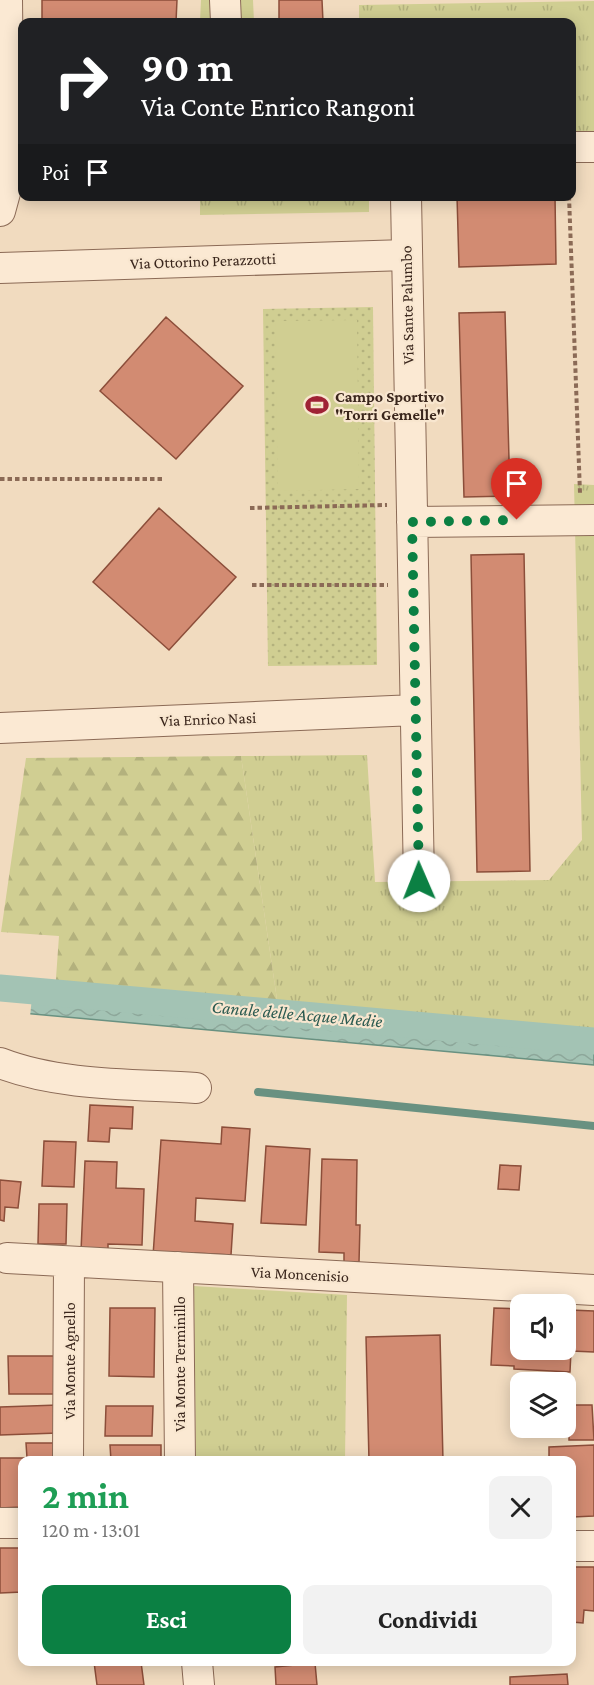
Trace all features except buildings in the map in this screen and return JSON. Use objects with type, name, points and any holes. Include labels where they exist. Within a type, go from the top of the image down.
[{"type":"street","points":[[0,211],[9,178],[7,0]]},
{"type":"street","points":[[225,0],[226,18]]},
{"type":"street","points":[[576,147],[594,147]]},
{"type":"street","name":"Via Sante Palumbo","points":[[406,201],[419,881]]},
{"type":"street","name":"Via Ottorino Perazzotti","points":[[0,268],[406,255]]},
{"type":"street","points":[[412,513],[587,520]]},
{"type":"street","name":"Via Enrico Nasi","points":[[0,728],[415,710]]},
{"type":"street","points":[[0,1063],[32,1073],[61,1078],[196,1088]]},
{"type":"street","name":"Via Moncenisio","points":[[7,1258],[594,1290]]},
{"type":"street","name":"Via Monte Agnello","points":[[68,1456],[69,1262]]},
{"type":"street","name":"Via Monte Terminillo","points":[[178,1267],[180,1456]]},
{"type":"street","points":[[0,1523],[18,1523]]},
{"type":"street","points":[[576,1546],[594,1546]]},
{"type":"street","points":[[198,1666],[200,1685]]},
{"type":"path","points":[[569,201],[587,520]]},
{"type":"path","points":[[0,479],[165,479]]},
{"type":"path","points":[[250,508],[412,513]]},
{"type":"path","points":[[252,585],[413,584]]},
{"type":"green space","points":[[201,0],[253,0],[254,18],[200,18]]},
{"type":"green space","points":[[594,1],[594,143],[576,143],[576,18],[359,18],[359,5]]},
{"type":"green space","points":[[200,201],[369,201],[369,212],[200,215]]},
{"type":"green space","points":[[373,307],[377,665],[268,666],[263,309]]},
{"type":"green space","name":"Campo Sportivo \"Torri Gemelle\"","points":[[357,320],[359,489],[278,491],[275,321]]},
{"type":"green space","points":[[574,484],[594,485],[594,1041],[279,1013],[241,756],[367,755],[375,882],[549,880],[582,840]]},
{"type":"green space","points":[[241,756],[279,1013],[55,992],[59,936],[1,932],[26,758]]},
{"type":"green space","points":[[194,1286],[347,1295],[345,1456],[196,1456]]},
{"type":"water","points":[[0,987],[594,1041],[594,1065],[0,1011]]},
{"type":"pier","points":[[0,984],[33,987],[30,1017],[0,1015]]},
{"type":"waterway","name":"Canale delle Acque Medie","points":[[0,988],[594,1041]]},
{"type":"waterway","points":[[258,1092],[594,1126]]},
{"type":"place","name":"Campo Sportivo \"Torri Gemelle\"","points":[[317,405]]},
{"type":"route","points":[[419,881],[412,522],[517,520]]}]
